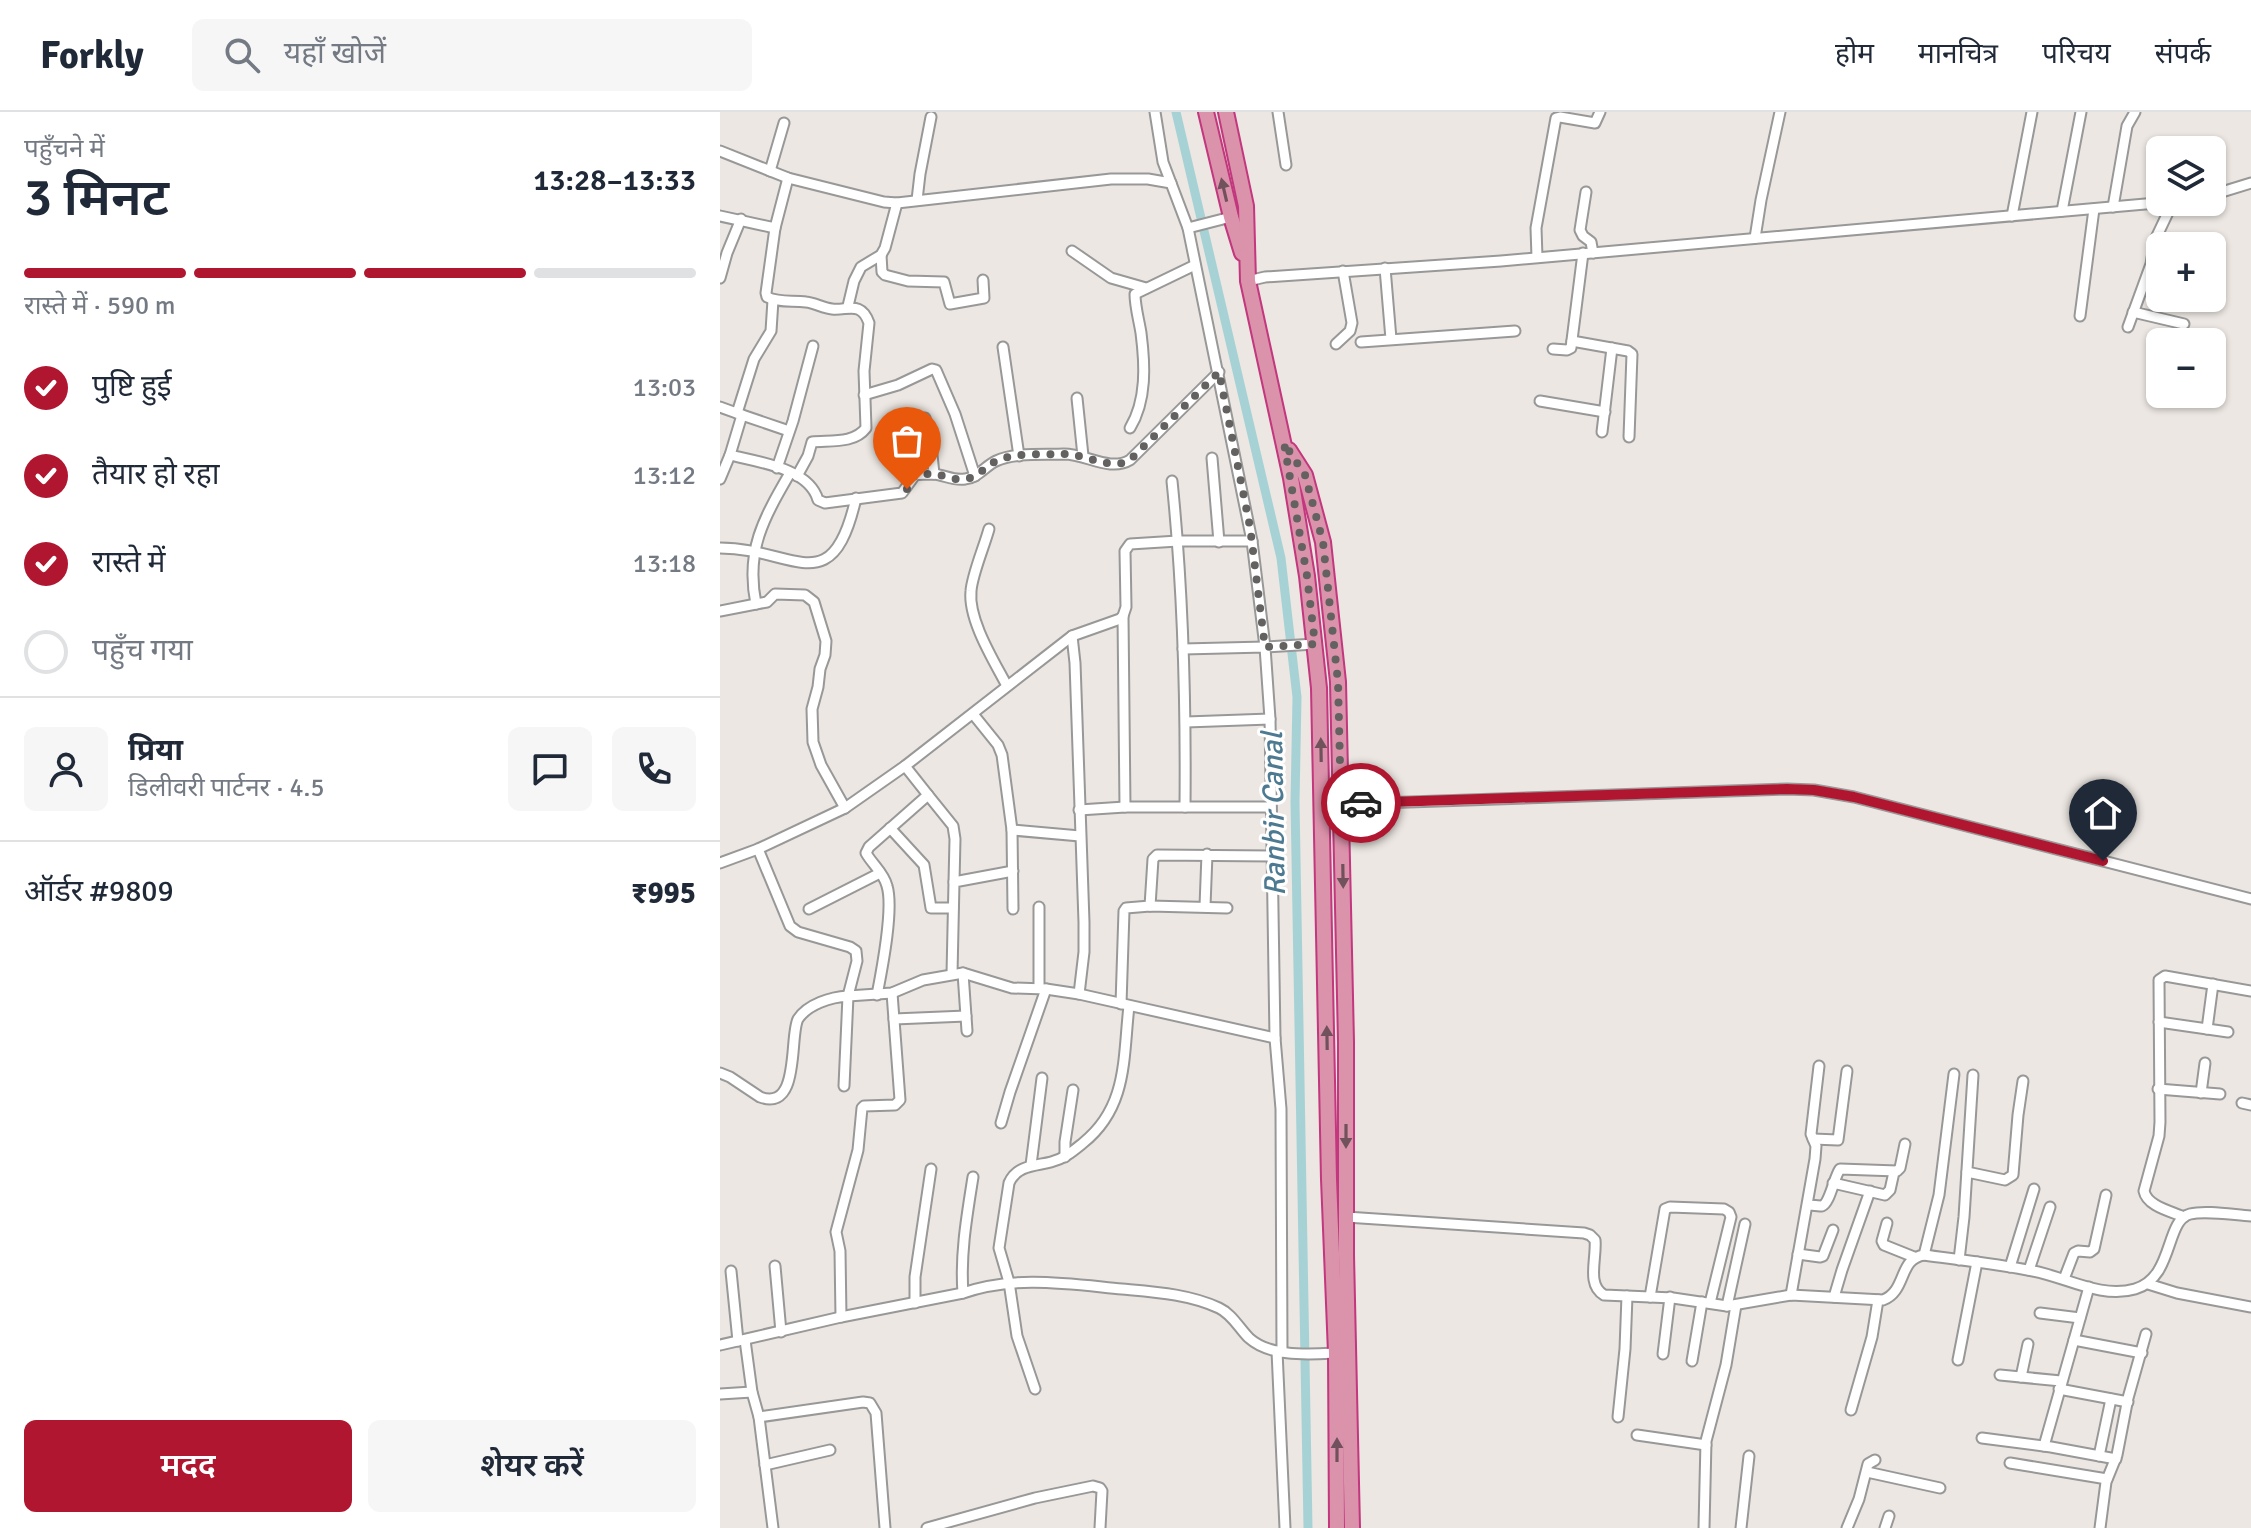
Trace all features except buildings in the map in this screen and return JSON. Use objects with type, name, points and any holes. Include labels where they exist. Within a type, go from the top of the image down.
[{"type":"highway","points":[[1206,112],[1246,265]]},
{"type":"highway","points":[[1226,112],[1246,206],[1248,281],[1273,387],[1307,576],[1308,644],[1321,729],[1329,1179],[1352,1528]]},
{"type":"highway","points":[[1283,438],[1305,475],[1323,542],[1338,682],[1346,1042],[1346,1255],[1337,1528]]},
{"type":"street","points":[[1155,112],[1161,155],[1192,226],[1195,265],[1252,541],[1265,647],[1270,719],[1275,1038],[1281,1109],[1280,1351],[1285,1528]]},
{"type":"street","points":[[1278,112],[1286,165]]},
{"type":"street","points":[[1537,251],[1536,228],[1556,118],[1595,123],[1600,112]]},
{"type":"street","points":[[1755,238],[1780,112]]},
{"type":"street","points":[[2012,216],[2032,112]]},
{"type":"street","points":[[2063,204],[2081,112]]},
{"type":"street","points":[[2114,200],[2127,126],[2135,112]]},
{"type":"street","points":[[917,200],[931,117]]},
{"type":"street","points":[[770,171],[784,123]]},
{"type":"street","points":[[720,151],[788,178],[897,203],[1111,179],[1148,179],[1171,183]]},
{"type":"street","points":[[756,604],[752,581],[754,551],[767,514],[806,461],[812,442],[839,441],[863,433],[866,428],[864,371],[869,320],[863,313],[848,306],[834,309],[767,297],[775,228],[788,178]]},
{"type":"street","points":[[2226,191],[2251,183]]},
{"type":"street","points":[[1553,349],[1569,350],[1572,341],[1590,248],[1580,230],[1586,192]]},
{"type":"street","points":[[1248,281],[1537,251],[1755,238],[2012,216],[2063,204],[2094,209],[2114,200],[2146,201]]},
{"type":"street","points":[[848,306],[861,267],[881,255],[888,242],[897,203]]},
{"type":"street","points":[[2080,316],[2094,209]]},
{"type":"street","points":[[720,216],[775,228]]},
{"type":"street","points":[[2128,327],[2165,216]]},
{"type":"street","points":[[1192,226],[1231,217]]},
{"type":"street","points":[[720,278],[741,219]]},
{"type":"street","points":[[1072,251],[1111,278],[1146,288]]},
{"type":"street","points":[[881,255],[885,275],[908,281],[944,282],[950,304],[984,298],[983,280]]},
{"type":"street","points":[[1130,428],[1143,392],[1141,331],[1134,296],[1195,265]]},
{"type":"street","points":[[1385,268],[1391,339]]},
{"type":"street","points":[[1336,344],[1350,331],[1352,323],[1343,271]]},
{"type":"street","points":[[720,479],[730,455],[754,359],[771,331],[773,300]]},
{"type":"street","points":[[2133,312],[2184,324]]},
{"type":"street","points":[[1361,342],[1515,331]]},
{"type":"street","points":[[1572,341],[1628,351],[1633,356],[1629,437]]},
{"type":"street","points":[[777,468],[813,346]]},
{"type":"street","points":[[1003,347],[1019,456]]},
{"type":"street","points":[[1602,432],[1612,348]]},
{"type":"street","points":[[864,395],[936,370],[955,414],[975,476]]},
{"type":"street","points":[[730,455],[794,474],[814,489],[822,503],[902,493],[915,475],[934,474],[960,480],[975,476],[996,461],[1019,456],[1068,454],[1117,465],[1130,460],[1219,372]]},
{"type":"street","points":[[1077,398],[1083,456]]},
{"type":"street","points":[[1540,401],[1605,412]]},
{"type":"street","points":[[720,407],[789,431]]},
{"type":"street","points":[[925,418],[934,474]]},
{"type":"street","points":[[1212,458],[1219,542]]},
{"type":"street","points":[[1172,481],[1178,541],[1186,722],[1185,807]]},
{"type":"street","points":[[720,548],[754,551],[809,564],[824,561],[835,551],[847,530],[856,498]]},
{"type":"street","points":[[989,529],[970,592],[972,608],[988,649],[1007,686]]},
{"type":"street","points":[[1125,807],[1123,616],[1126,548],[1130,544],[1178,541],[1252,541]]},
{"type":"street","points":[[720,611],[767,602],[775,594],[805,595],[814,602],[826,641],[812,709],[813,742],[845,808]]},
{"type":"street","points":[[720,863],[758,849],[845,808],[905,766],[1072,636],[1123,616]]},
{"type":"street","points":[[1072,636],[1084,922],[1079,994]]},
{"type":"street","points":[[1183,649],[1308,644]]},
{"type":"street","points":[[973,714],[998,745],[1002,755],[1012,830],[1013,909]]},
{"type":"street","points":[[1186,722],[1270,719]]},
{"type":"street","points":[[905,766],[953,826],[953,908],[967,1031]]},
{"type":"street","points":[[1322,805],[1814,790],[1874,802],[2251,899]]},
{"type":"street","points":[[877,995],[885,952],[888,887],[867,856],[867,850],[928,795]]},
{"type":"street","points":[[1079,810],[1270,807]]},
{"type":"street","points":[[890,828],[924,865],[931,908],[953,908]]},
{"type":"street","points":[[1012,830],[1080,836]]},
{"type":"street","points":[[758,849],[790,926],[798,932],[856,951],[857,961],[848,996],[844,1086]]},
{"type":"street","points":[[1150,906],[1155,857],[1160,854],[1272,856]]},
{"type":"street","points":[[1205,906],[1207,854]]},
{"type":"street","points":[[954,882],[1013,871]]},
{"type":"street","points":[[809,909],[880,873]]},
{"type":"street","points":[[1035,1389],[1017,1336],[1009,1282],[999,1248],[1009,1183],[1013,1175],[1031,1165],[1065,1157],[1096,1132],[1114,1105],[1121,1077],[1125,1005],[1124,911],[1128,907],[1150,906],[1227,908]]},
{"type":"street","points":[[1001,1123],[1042,988],[1039,907]]},
{"type":"street","points":[[720,1073],[760,1097],[775,1097],[782,1093],[788,1082],[798,1020],[811,1008],[830,998],[892,993],[923,980],[958,973],[1012,988],[1042,988],[1079,994],[1275,1038]]},
{"type":"street","points":[[2184,1217],[2150,1202],[2144,1195],[2159,1136],[2158,982],[2162,976],[2251,991]]},
{"type":"street","points":[[2207,1029],[2213,984]]},
{"type":"street","points":[[841,1317],[840,1251],[836,1232],[858,1150],[861,1110],[864,1106],[895,1105],[900,1100],[892,993]]},
{"type":"street","points":[[894,1019],[966,1016]]},
{"type":"street","points":[[2159,1022],[2228,1032]]},
{"type":"street","points":[[2201,1093],[2205,1063]]},
{"type":"street","points":[[1791,1295],[1815,1159],[1816,1146],[1811,1130],[1819,1066]]},
{"type":"street","points":[[1813,1139],[1838,1140],[1847,1071]]},
{"type":"street","points":[[1346,1217],[1584,1233],[1595,1240],[1593,1282],[1595,1290],[1604,1295],[1670,1297],[1731,1306],[1791,1295],[1883,1300],[1893,1295],[1906,1266],[1919,1256],[1939,1195],[1954,1074]]},
{"type":"street","points":[[1959,1260],[1973,1075]]},
{"type":"street","points":[[1031,1165],[1042,1078]]},
{"type":"street","points":[[1967,1172],[2005,1180],[2013,1175],[2023,1081]]},
{"type":"street","points":[[2158,1089],[2220,1094]]},
{"type":"street","points":[[1065,1157],[1073,1090]]},
{"type":"street","points":[[1808,1205],[1824,1205],[1827,1202],[1838,1171],[1843,1168],[1894,1172],[1900,1168],[1905,1144]]},
{"type":"street","points":[[915,1303],[915,1277],[931,1169]]},
{"type":"street","points":[[1833,1183],[1885,1195],[1889,1193],[1894,1172]]},
{"type":"street","points":[[963,1293],[966,1217],[973,1177]]},
{"type":"street","points":[[2010,1267],[2034,1189]]},
{"type":"street","points":[[1834,1297],[1870,1191]]},
{"type":"street","points":[[2064,1279],[2074,1253],[2094,1249],[2106,1195]]},
{"type":"street","points":[[2029,1270],[2050,1207]]},
{"type":"street","points":[[1650,1297],[1665,1209],[1724,1209],[1729,1212],[1731,1217],[1692,1361]]},
{"type":"street","points":[[1887,1223],[1882,1241],[1884,1245],[1919,1256],[2029,1270],[2089,1287],[2125,1291],[2148,1284],[2158,1273],[2178,1224],[2184,1217],[2197,1214],[2251,1216]]},
{"type":"street","points":[[1704,1528],[1706,1445],[1726,1365],[1731,1306],[1745,1224]]},
{"type":"street","points":[[1798,1254],[1821,1257],[1833,1230]]},
{"type":"street","points":[[1958,1360],[1977,1262]]},
{"type":"street","points":[[775,1266],[781,1332]]},
{"type":"street","points":[[731,1271],[741,1340],[759,1417],[773,1528],[766,1528]]},
{"type":"street","points":[[720,1345],[980,1287],[1009,1282],[1050,1282],[1172,1294],[1223,1310],[1252,1340],[1265,1348],[1317,1354],[1342,1353]]},
{"type":"street","points":[[2148,1284],[2177,1293],[2251,1307]]},
{"type":"street","points":[[2044,1446],[2089,1287]]},
{"type":"street","points":[[1618,1417],[1627,1296]]},
{"type":"street","points":[[1663,1354],[1670,1297]]},
{"type":"street","points":[[1851,1410],[1872,1337],[1878,1300]]},
{"type":"street","points":[[2040,1313],[2080,1318]]},
{"type":"street","points":[[2100,1528],[2107,1479],[2116,1459],[2146,1334]]},
{"type":"street","points":[[2074,1340],[2142,1353]]},
{"type":"street","points":[[2021,1377],[2028,1344]]},
{"type":"street","points":[[2000,1375],[2060,1385],[2128,1402]]},
{"type":"street","points":[[720,1394],[752,1392]]},
{"type":"street","points":[[2099,1456],[2111,1399]]},
{"type":"street","points":[[759,1417],[870,1403],[876,1413],[885,1528]]},
{"type":"street","points":[[1637,1435],[1706,1445]]},
{"type":"street","points":[[1982,1438],[2116,1459]]},
{"type":"street","points":[[765,1465],[830,1450]]},
{"type":"street","points":[[1741,1528],[1749,1456]]},
{"type":"street","points":[[1847,1528],[1869,1463],[1875,1460]]},
{"type":"street","points":[[2010,1463],[2107,1479]]},
{"type":"street","points":[[1867,1472],[1940,1488]]},
{"type":"street","points":[[927,1528],[1035,1498],[1093,1486],[1102,1491],[1100,1528]]},
{"type":"street","points":[[1885,1528],[1889,1516]]},
{"type":"waterway","name":"Ranbir Canal","points":[[1176,112],[1281,558],[1297,697],[1295,802],[1308,1528]]},
{"type":"way so far","points":[[907,489],[915,475],[934,474],[965,479],[975,476],[996,461],[1019,456],[1068,454],[1123,464],[1219,372],[1250,527],[1265,647],[1315,644],[1307,576],[1284,443],[1305,475],[1323,542],[1338,682],[1341,804],[1361,803]]},
{"type":"route","points":[[1361,803],[1814,790],[1874,802],[2103,861]]}]
